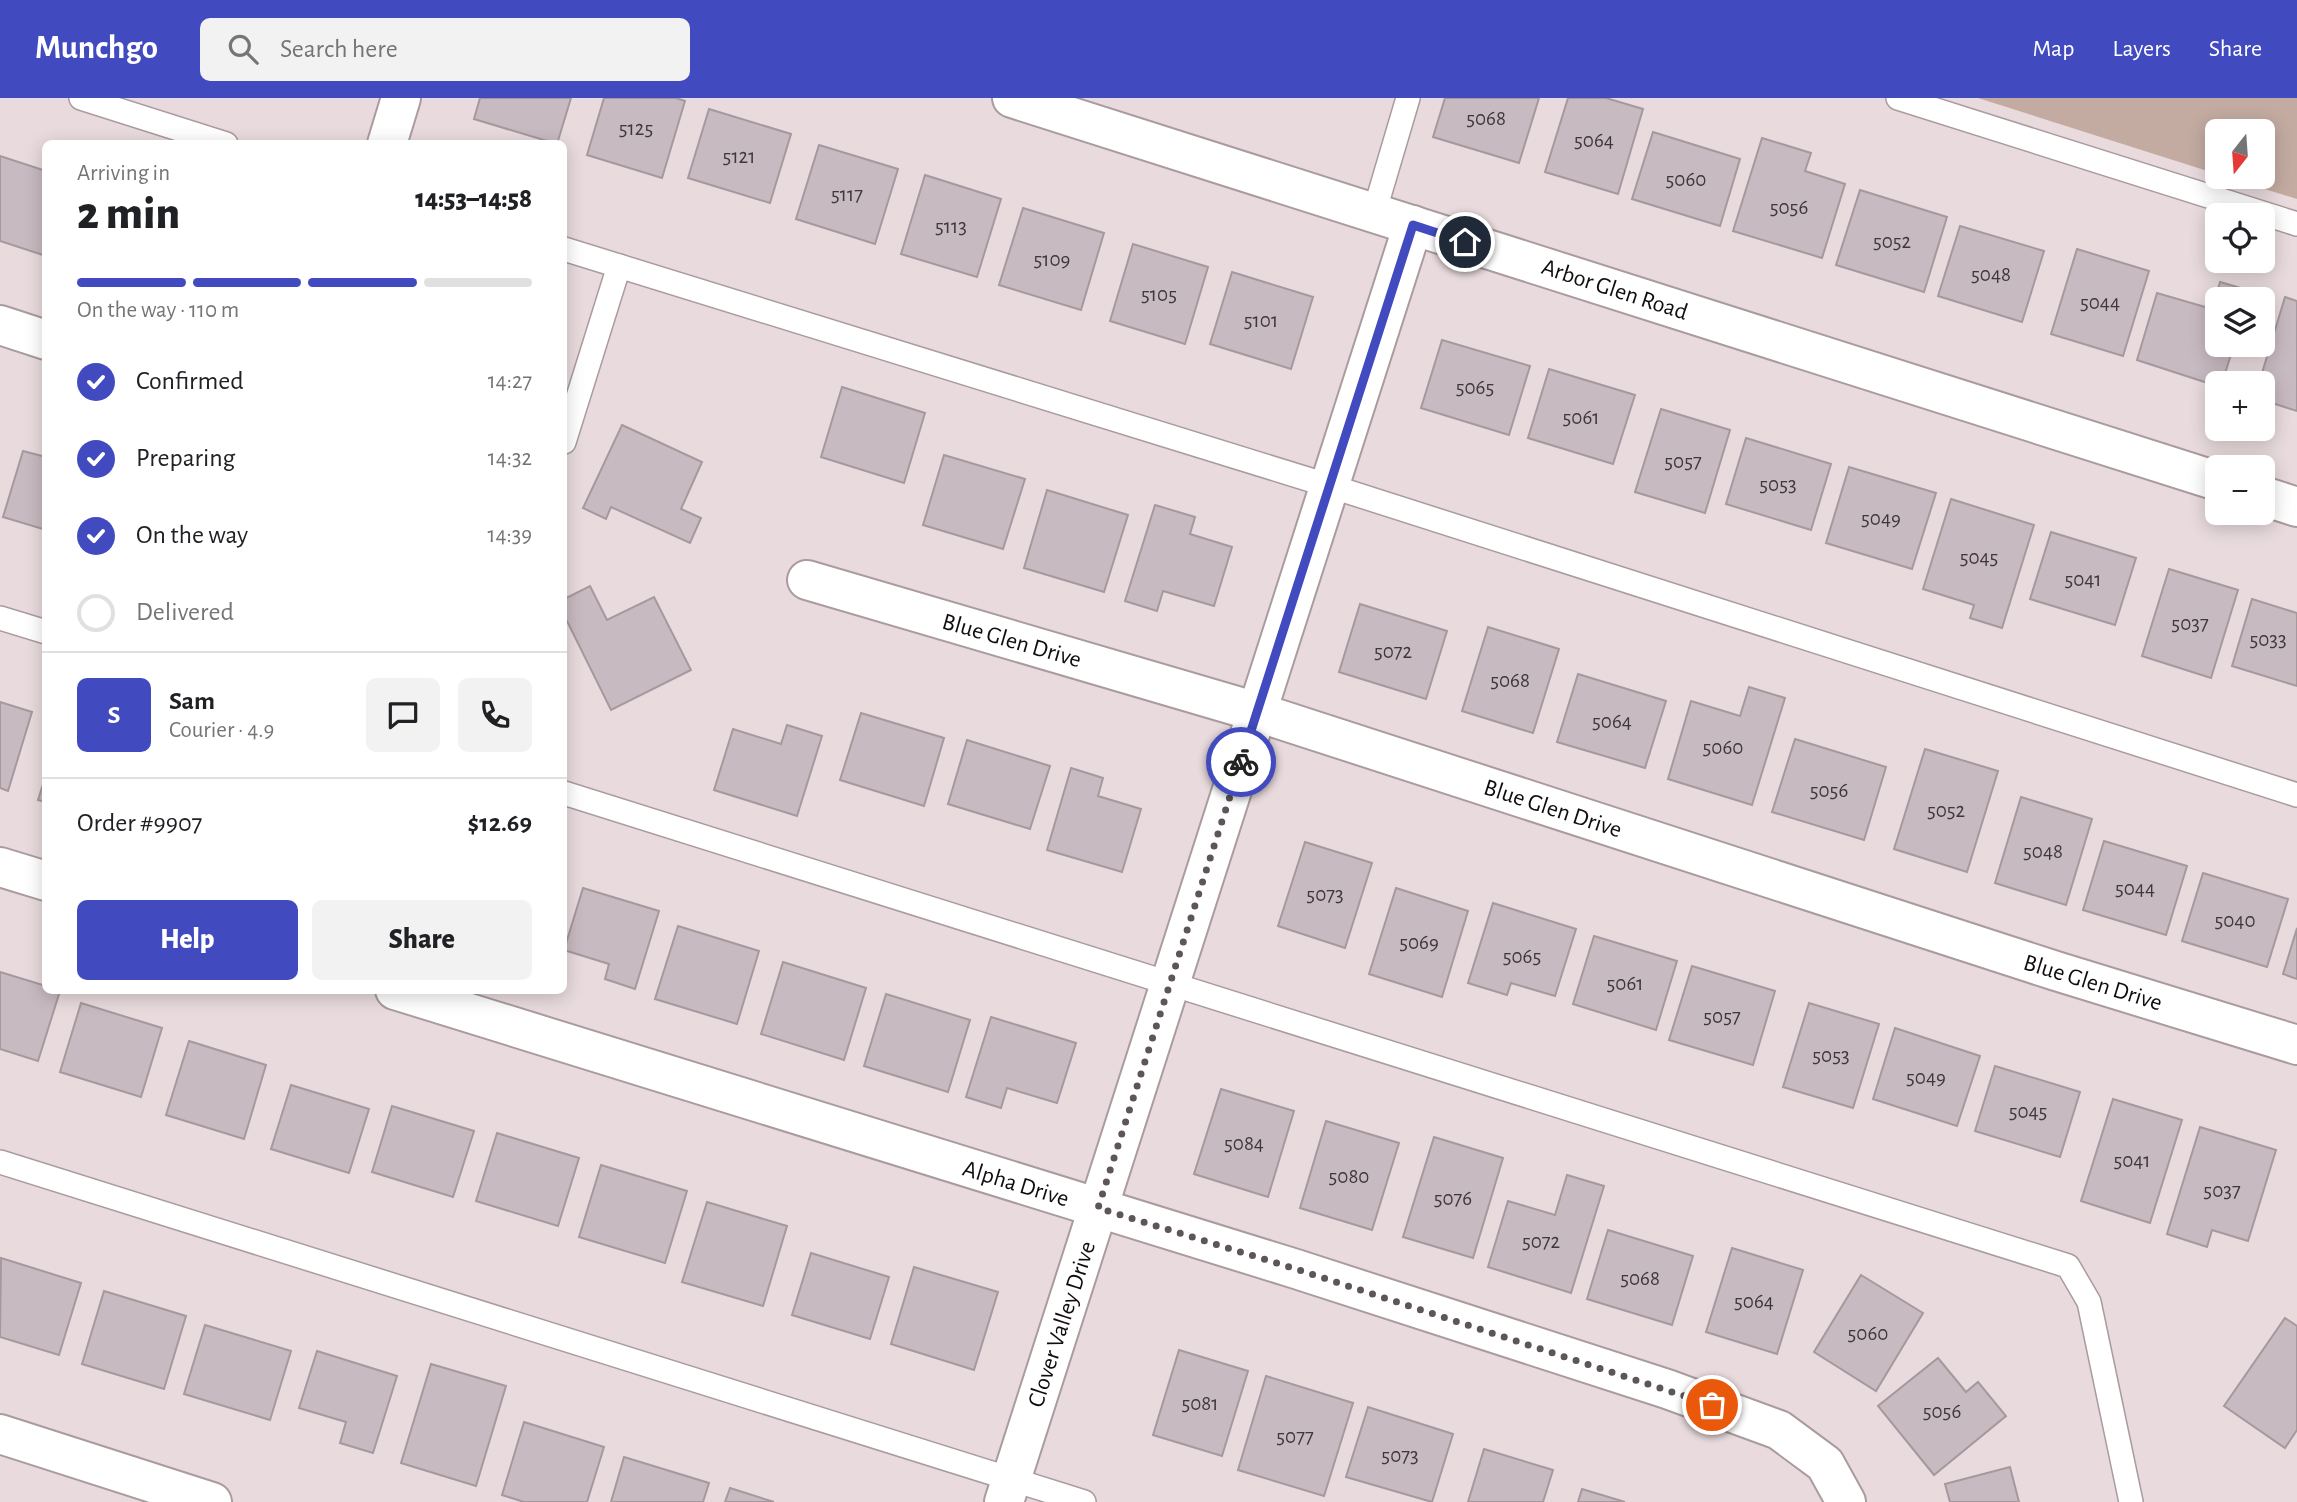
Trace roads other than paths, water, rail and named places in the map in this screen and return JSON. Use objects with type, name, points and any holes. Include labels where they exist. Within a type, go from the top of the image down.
[{"type":"street","points":[[388,140],[401,98]]},
{"type":"street","name":"Arbor Glen Road","points":[[1012,98],[2205,477]]},
{"type":"street","name":"Clover Valley Drive","points":[[1007,1491],[1413,225]]},
{"type":"street","points":[[0,325],[42,339]]},
{"type":"street","points":[[2275,500],[2297,506]]},
{"type":"street","name":"Blue Glen Drive","points":[[807,579],[1257,712],[2056,971],[2297,1045]]},
{"type":"street","points":[[0,867],[42,880]]},
{"type":"street","name":"Alpha Drive","points":[[409,994],[1310,1273],[1667,1389],[1779,1430],[1825,1464],[1846,1502]]},
{"type":"street","points":[[0,1434],[212,1502]]},
{"type":"lane","points":[[81,98],[213,140]]},
{"type":"lane","points":[[1374,213],[1408,98]]},
{"type":"lane","points":[[1898,98],[2297,224]]},
{"type":"lane","points":[[567,250],[1330,486],[2297,795]]},
{"type":"lane","points":[[567,432],[619,266]]},
{"type":"lane","points":[[0,618],[42,631]]},
{"type":"lane","points":[[567,794],[2067,1266],[2089,1302],[2131,1502]]},
{"type":"lane","points":[[0,1162],[1007,1491],[1084,1502]]}]
